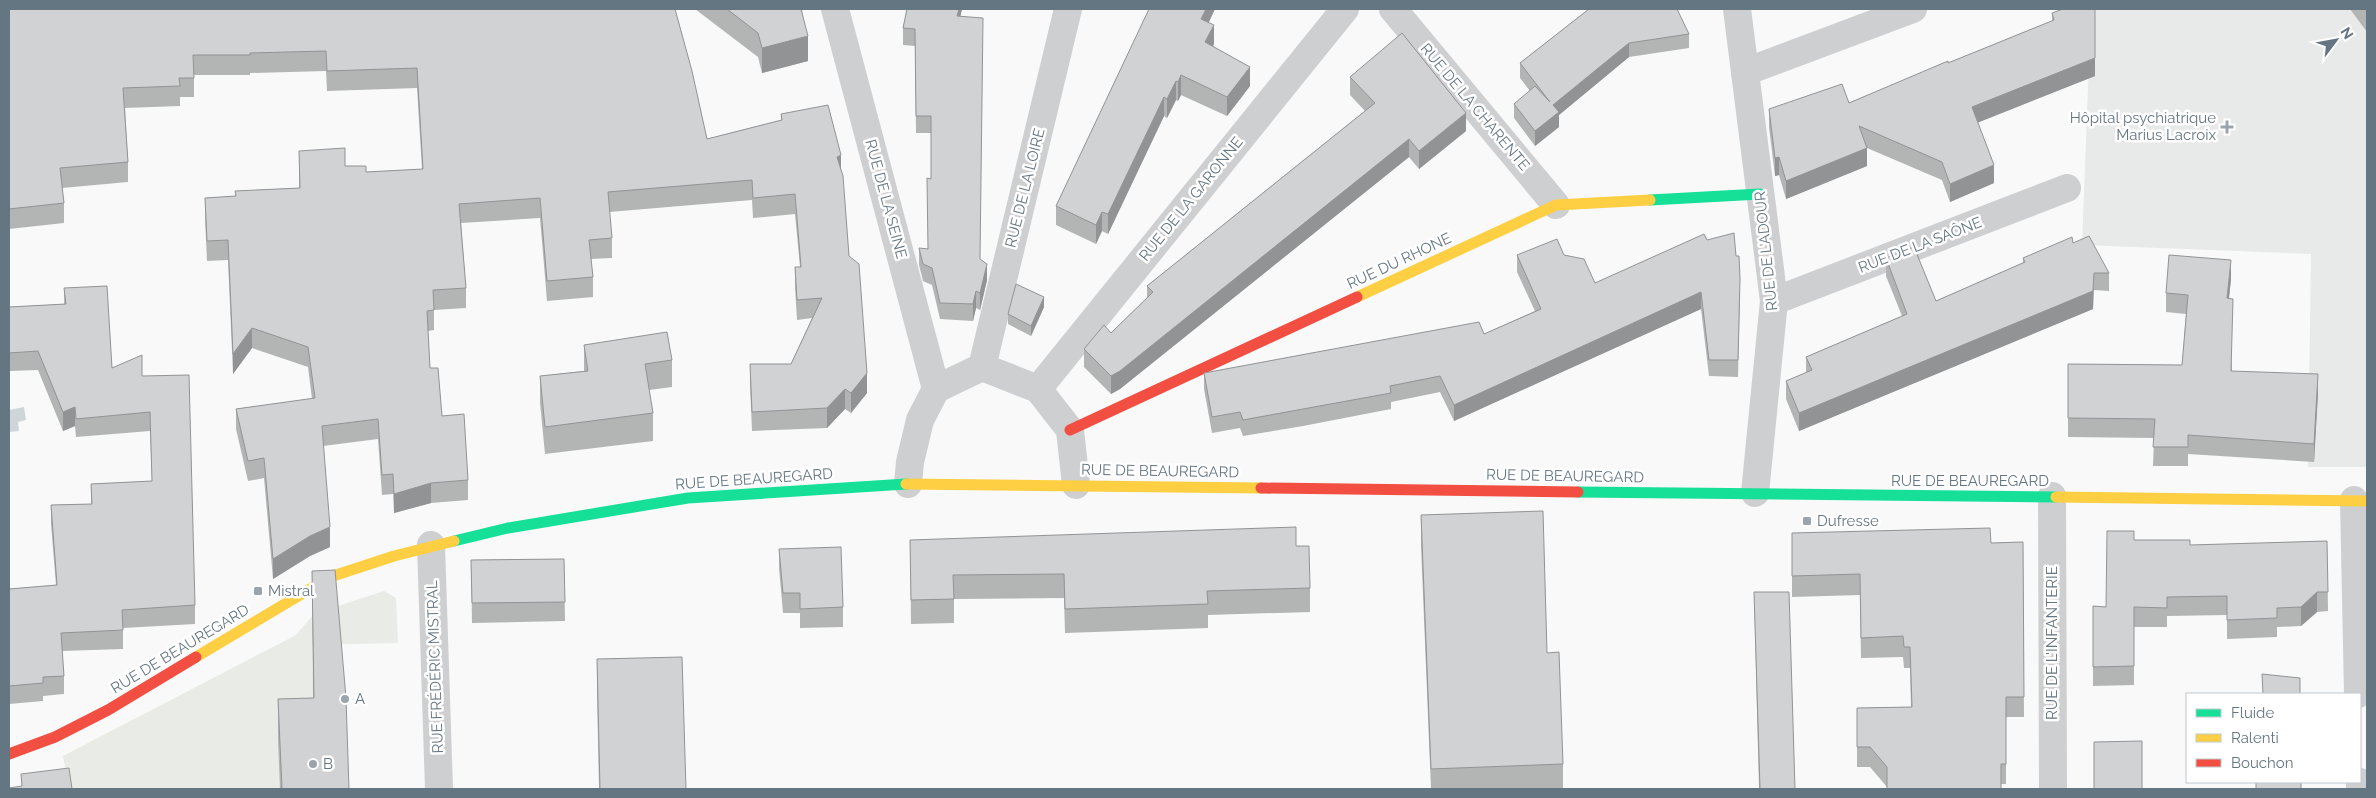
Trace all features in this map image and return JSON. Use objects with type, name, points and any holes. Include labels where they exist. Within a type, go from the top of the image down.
[{"type":"street","name":"RUE DE LA SEINE","points":[[836,9],[936,389]]},
{"type":"street","name":"RUE DE LA LOIRE","points":[[982,367],[1068,9]]},
{"type":"street","name":"RUE DE LA GARONNE","points":[[1038,389],[1345,9]]},
{"type":"street","name":"RUE DE LA CHARENTE","points":[[1393,9],[1556,206]]},
{"type":"street","name":"RUE DE L'ADOUR","points":[[1736,9],[1774,302],[1754,493]]},
{"type":"street","points":[[1745,72],[1913,9]]},
{"type":"street","name":"RUE DE LA SAÔNE","points":[[1774,302],[2067,188]]},
{"type":"street","name":"RUE DU RHONE","points":[[1070,430],[1556,206],[1760,194]]},
{"type":"street","points":[[908,484],[910,462],[920,420],[936,389],[982,367],[1038,389],[1070,430],[1076,484]]},
{"type":"street","name":"RUE DE BEAUREGARD","points":[[9,754],[55,737],[108,710],[330,577],[432,545],[508,528],[688,498],[908,484],[1076,484],[2361,501]]},
{"type":"street","name":"RUE DE L'INFANTERIE","points":[[2052,496],[2053,789]]},
{"type":"street","points":[[2358,693],[2361,501]]},
{"type":"street","name":"RUE FRÉDÉRIC MISTRAL","points":[[432,545],[439,789]]},
{"type":"shaded area","name":"Hôpital psychiatrique Marius Lacroix","points":[[2091,9],[2367,9],[2367,467],[2308,467],[2311,254],[2082,245]]},
{"type":"shaded area","points":[[24,407],[26,420],[18,422],[19,431],[9,432],[9,410]]},
{"type":"shaded area","points":[[384,591],[396,598],[398,643],[312,645],[314,738],[280,789],[69,789],[63,756],[296,635],[314,614]]},
{"type":"building","points":[[9,9],[675,9],[692,71],[707,139],[782,120],[781,114],[828,105],[841,155],[837,157],[843,176],[849,256],[859,264],[867,373],[851,393],[845,389],[827,408],[752,412],[750,364],[791,364],[822,298],[797,300],[795,267],[801,267],[795,194],[753,198],[752,180],[608,192],[612,238],[589,240],[593,277],[547,281],[540,198],[459,204],[466,288],[433,290],[434,310],[427,311],[430,368],[438,368],[442,416],[464,414],[468,480],[431,483],[394,494],[393,474],[382,475],[378,419],[322,426],[330,527],[310,536],[273,559],[264,458],[248,461],[236,409],[315,398],[308,347],[252,328],[233,354],[228,240],[207,241],[205,198],[236,196],[235,191],[300,188],[299,151],[345,148],[345,166],[366,166],[366,172],[423,169],[417,68],[327,71],[326,51],[250,53],[250,55],[193,55],[194,78],[179,78],[180,86],[123,88],[128,162],[60,168],[64,203],[9,209]]},
{"type":"building","points":[[727,9],[801,9],[808,36],[762,48],[758,33]]},
{"type":"building","points":[[907,9],[959,9],[957,16],[983,18],[980,259],[987,264],[980,293],[976,291],[973,304],[940,303],[932,268],[923,264],[919,248],[928,249],[927,178],[931,179],[931,116],[916,116],[915,29],[903,28]]},
{"type":"building","points":[[1149,9],[1206,9],[1201,19],[1214,25],[1205,42],[1250,67],[1227,97],[1181,75],[1167,99],[1164,97],[1108,214],[1102,212],[1096,225],[1056,206]]},
{"type":"building","points":[[1589,9],[1677,9],[1689,34],[1629,43],[1553,105],[1559,112],[1535,131],[1514,104],[1535,86],[1550,102],[1520,63]]},
{"type":"building","points":[[2063,9],[2095,9],[2095,58],[1972,107],[1994,165],[1950,184],[1942,162],[1859,126],[1867,148],[1786,181],[1779,157],[1775,158],[1769,109],[1842,84],[1849,103],[1948,61],[1948,63],[2054,20],[2052,13]]},
{"type":"building","points":[[1402,33],[1466,113],[1419,151],[1409,139],[1120,371],[1111,376],[1084,349],[1104,325],[1111,333],[1153,292],[1147,286],[1375,103],[1350,77]]},
{"type":"building","points":[[1734,233],[1736,256],[1739,256],[1740,278],[1738,360],[1709,360],[1701,292],[1454,405],[1440,376],[1390,386],[1391,393],[1243,420],[1240,412],[1212,417],[1204,373],[1479,322],[1484,334],[1541,309],[1517,255],[1557,239],[1564,255],[1584,259],[1595,283],[1704,234],[1707,240]]},
{"type":"building","points":[[2089,236],[2109,273],[2094,273],[2093,291],[1799,413],[1786,381],[1812,370],[1806,357],[1907,314],[1886,258],[1914,247],[1936,301],[2025,262],[2023,258],[2072,237],[2073,243]]},
{"type":"building","points":[[2169,255],[2231,260],[2227,298],[2233,299],[2231,371],[2318,374],[2314,444],[2188,435],[2188,447],[2153,447],[2155,419],[2068,418],[2068,364],[2182,365],[2188,295],[2166,293]]},
{"type":"building","points":[[1016,284],[1044,297],[1031,326],[1008,314]]},
{"type":"building","points":[[107,286],[112,368],[142,355],[142,376],[189,375],[195,605],[122,610],[123,630],[61,633],[64,676],[43,677],[43,683],[9,686],[9,589],[57,585],[51,505],[92,504],[91,484],[152,481],[150,412],[76,419],[75,407],[63,412],[38,351],[9,353],[9,307],[66,304],[64,288]]},
{"type":"building","points":[[667,332],[672,360],[645,364],[653,413],[545,427],[540,376],[588,371],[584,345]]},
{"type":"building","points":[[1543,511],[1547,653],[1559,652],[1563,764],[1431,769],[1421,515]]},
{"type":"building","points":[[1296,527],[1296,546],[1309,546],[1310,588],[1207,591],[1208,604],[1065,609],[1064,574],[953,575],[954,599],[911,600],[910,540]]},
{"type":"building","points":[[1990,528],[1991,543],[2023,542],[2024,697],[2006,697],[2006,764],[2001,764],[2001,789],[1887,789],[1887,767],[1870,747],[1857,747],[1857,708],[1912,707],[1910,647],[1904,647],[1903,636],[1861,638],[1860,574],[1792,576],[1792,533]]},
{"type":"building","points":[[2107,531],[2134,531],[2134,540],[2190,540],[2190,545],[2327,541],[2328,592],[2317,592],[2301,607],[2277,608],[2277,618],[2227,620],[2227,596],[2167,597],[2167,608],[2134,607],[2134,666],[2093,667],[2093,606],[2106,607]]},
{"type":"building","points":[[841,547],[843,607],[800,609],[800,593],[783,593],[779,549]]},
{"type":"building","points":[[564,559],[565,602],[472,603],[471,560]]},
{"type":"building","points":[[335,570],[346,698],[349,789],[282,789],[278,699],[314,698],[312,571]]},
{"type":"building","points":[[1754,592],[1789,592],[1795,789],[1760,789]]},
{"type":"building","points":[[682,657],[686,789],[600,789],[597,659]]},
{"type":"building","points":[[2262,674],[2300,678],[2300,693],[2263,693]]},
{"type":"building","points":[[2142,741],[2142,789],[2094,789],[2094,742]]},
{"type":"building","points":[[69,768],[72,789],[9,789],[22,786],[21,774]]},
{"type":"building","points":[[2256,783],[2301,783],[2301,789],[2256,789]]},
{"type":"traffic: fast","points":[[1650,200],[1760,194]]},
{"type":"traffic: fast","points":[[454,541],[508,528],[688,498],[906,484]]},
{"type":"traffic: fast","points":[[1578,492],[2056,497]]},
{"type":"traffic: slow","points":[[1357,297],[1556,205],[1650,200]]},
{"type":"traffic: slow","points":[[906,484],[1261,488]]},
{"type":"traffic: slow","points":[[2056,497],[2367,501]]},
{"type":"traffic: slow","points":[[196,657],[330,577],[394,556],[454,541]]},
{"type":"traffic: jam","points":[[1070,430],[1357,297]]},
{"type":"traffic: jam","points":[[1261,488],[1578,492]]},
{"type":"traffic: jam","points":[[9,754],[55,737],[108,710],[196,657]]},
{"type":"place","name":"Hôpital psychiatrique Marius Lacroix","points":[[2227,127]]},
{"type":"place","name":"Dufresse","points":[[1807,521]]},
{"type":"place","name":"Mistral","points":[[258,591]]},
{"type":"place","name":"A","points":[[345,699]]},
{"type":"place","name":"B","points":[[313,764]]}]
